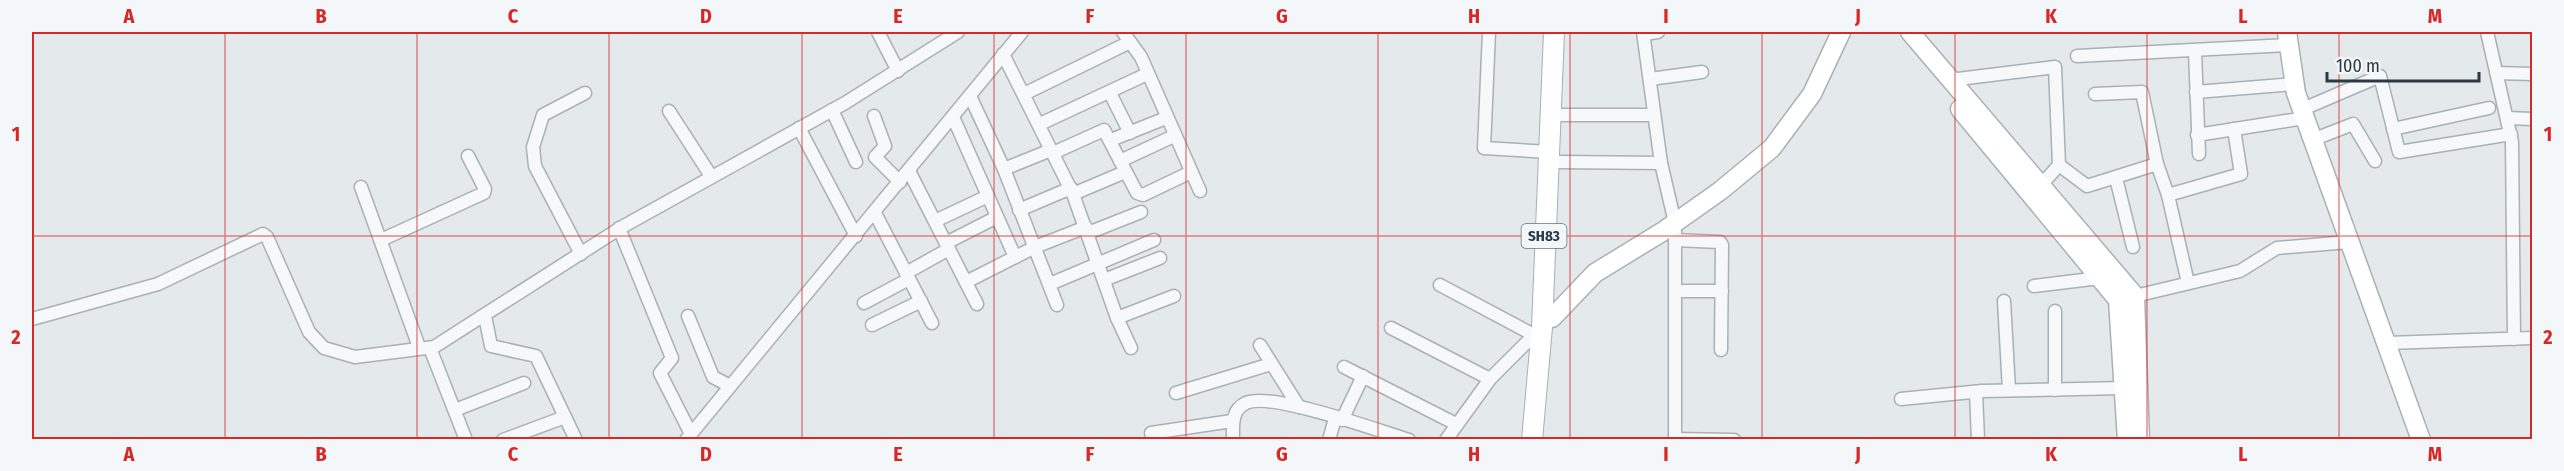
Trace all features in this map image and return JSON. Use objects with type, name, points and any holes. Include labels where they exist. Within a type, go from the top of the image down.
[{"type":"main road","name":"SH83","points":[[1532,440],[1554,157],[1554,32]]},
{"type":"main road","name":"SH83","points":[[1554,157],[1561,115],[1565,32]]},
{"type":"main road","name":"SH83","points":[[1542,326],[1545,440]]},
{"type":"street","points":[[878,32],[898,71]]},
{"type":"street","points":[[32,319],[158,284],[263,234],[267,237],[309,332],[324,348],[355,357],[376,356],[425,347],[485,316],[619,228],[898,71],[955,32]]},
{"type":"street","points":[[619,228],[672,358],[660,372],[689,437],[1022,32]]},
{"type":"street","points":[[1490,32],[1484,148],[1554,157],[1661,163]]},
{"type":"street","points":[[1658,32],[1643,33],[1661,163],[1675,231],[1675,439],[1734,440]]},
{"type":"street","points":[[1446,440],[1490,379],[1595,273],[1675,231],[1772,148],[1812,94],[1838,39],[1850,32]]},
{"type":"street","points":[[1897,32],[2100,278],[2119,305],[2127,440]]},
{"type":"street","points":[[1910,32],[2042,184],[2135,296],[2140,440]]},
{"type":"street","points":[[2487,32],[2511,134],[2514,339]]},
{"type":"street","points":[[1024,94],[1127,37],[1141,57],[1200,191]]},
{"type":"street","points":[[2077,56],[2195,52],[2287,38],[2295,84],[2312,140],[2421,440]]},
{"type":"street","points":[[2195,52],[2199,154]]},
{"type":"street","points":[[1003,54],[1072,191],[1117,318],[1131,348]]},
{"type":"street","points":[[1950,80],[2055,67],[2059,165],[2042,184]]},
{"type":"street","points":[[1650,79],[1702,72]]},
{"type":"street","points":[[2497,73],[2532,74]]},
{"type":"street","points":[[1040,124],[1147,74]]},
{"type":"street","points":[[2197,135],[2304,114],[2380,76],[2398,148],[2403,153],[2511,134]]},
{"type":"street","points":[[2196,92],[2295,84]]},
{"type":"street","points":[[2095,94],[2142,92],[2157,164],[2168,195],[2188,283]]},
{"type":"street","points":[[581,254],[536,166],[533,153],[543,115],[585,93]]},
{"type":"street","points":[[1110,93],[1130,133]]},
{"type":"street","points":[[970,96],[1005,169],[1057,305]]},
{"type":"street","points":[[2393,129],[2488,108]]},
{"type":"street","points":[[832,110],[856,162]]},
{"type":"street","points":[[669,111],[711,176]]},
{"type":"street","points":[[1561,115],[1654,115]]},
{"type":"street","points":[[874,116],[885,144],[875,157],[900,182]]},
{"type":"street","points":[[953,117],[1015,257]]},
{"type":"street","points":[[1111,140],[1166,118]]},
{"type":"street","points":[[2508,118],[2532,118]]},
{"type":"street","points":[[2312,140],[2353,123],[2375,161]]},
{"type":"street","points":[[799,128],[856,236]]},
{"type":"street","points":[[1005,169],[1104,129],[1135,192],[1140,195],[1191,172]]},
{"type":"street","points":[[2168,195],[2241,174],[2234,129]]},
{"type":"street","points":[[1019,210],[1072,191],[1123,166],[1174,136]]},
{"type":"street","points":[[381,240],[484,193],[468,156]]},
{"type":"street","points":[[2059,165],[2087,186],[2157,164]]},
{"type":"street","points":[[909,171],[977,304]]},
{"type":"street","points":[[2116,178],[2133,247]]},
{"type":"street","points":[[361,187],[425,347],[466,440]]},
{"type":"street","points":[[935,221],[988,196]]},
{"type":"street","points":[[966,282],[1035,247],[1141,212]]},
{"type":"street","points":[[874,213],[932,322]]},
{"type":"street","points":[[864,303],[908,276],[948,246],[997,217]]},
{"type":"street","points":[[1675,231],[1720,242],[1722,350]]},
{"type":"street","points":[[1050,284],[1154,240]]},
{"type":"street","points":[[2135,296],[2240,271],[2277,248],[2349,242]]},
{"type":"street","points":[[1104,280],[1160,258]]},
{"type":"street","points":[[2034,286],[2100,278]]},
{"type":"street","points":[[1440,285],[1542,326]]},
{"type":"street","points":[[1682,291],[1722,291]]},
{"type":"street","points":[[1117,318],[1174,296]]},
{"type":"street","points":[[872,325],[921,301]]},
{"type":"street","points":[[2004,301],[2009,390]]},
{"type":"street","points":[[2055,311],[2055,390]]},
{"type":"street","points":[[485,316],[491,346],[536,356],[576,440]]},
{"type":"street","points":[[688,316],[713,376],[730,386]]},
{"type":"street","points":[[1391,328],[1490,379]]},
{"type":"street","points":[[2387,343],[2532,338]]},
{"type":"street","points":[[1260,345],[1299,407]]},
{"type":"street","points":[[1176,393],[1271,364]]},
{"type":"street","points":[[1344,367],[1456,424]]},
{"type":"street","points":[[1329,440],[1363,376]]},
{"type":"street","points":[[454,410],[524,384]]},
{"type":"street","points":[[1902,399],[2009,390],[2124,388]]},
{"type":"street","points":[[1976,392],[1978,440]]},
{"type":"street","points":[[1233,440],[1232,421],[1240,407],[1247,402],[1260,399],[1299,407],[1409,440]]},
{"type":"street","points":[[502,440],[565,417]]},
{"type":"street","points":[[1151,433],[1232,421]]}]
